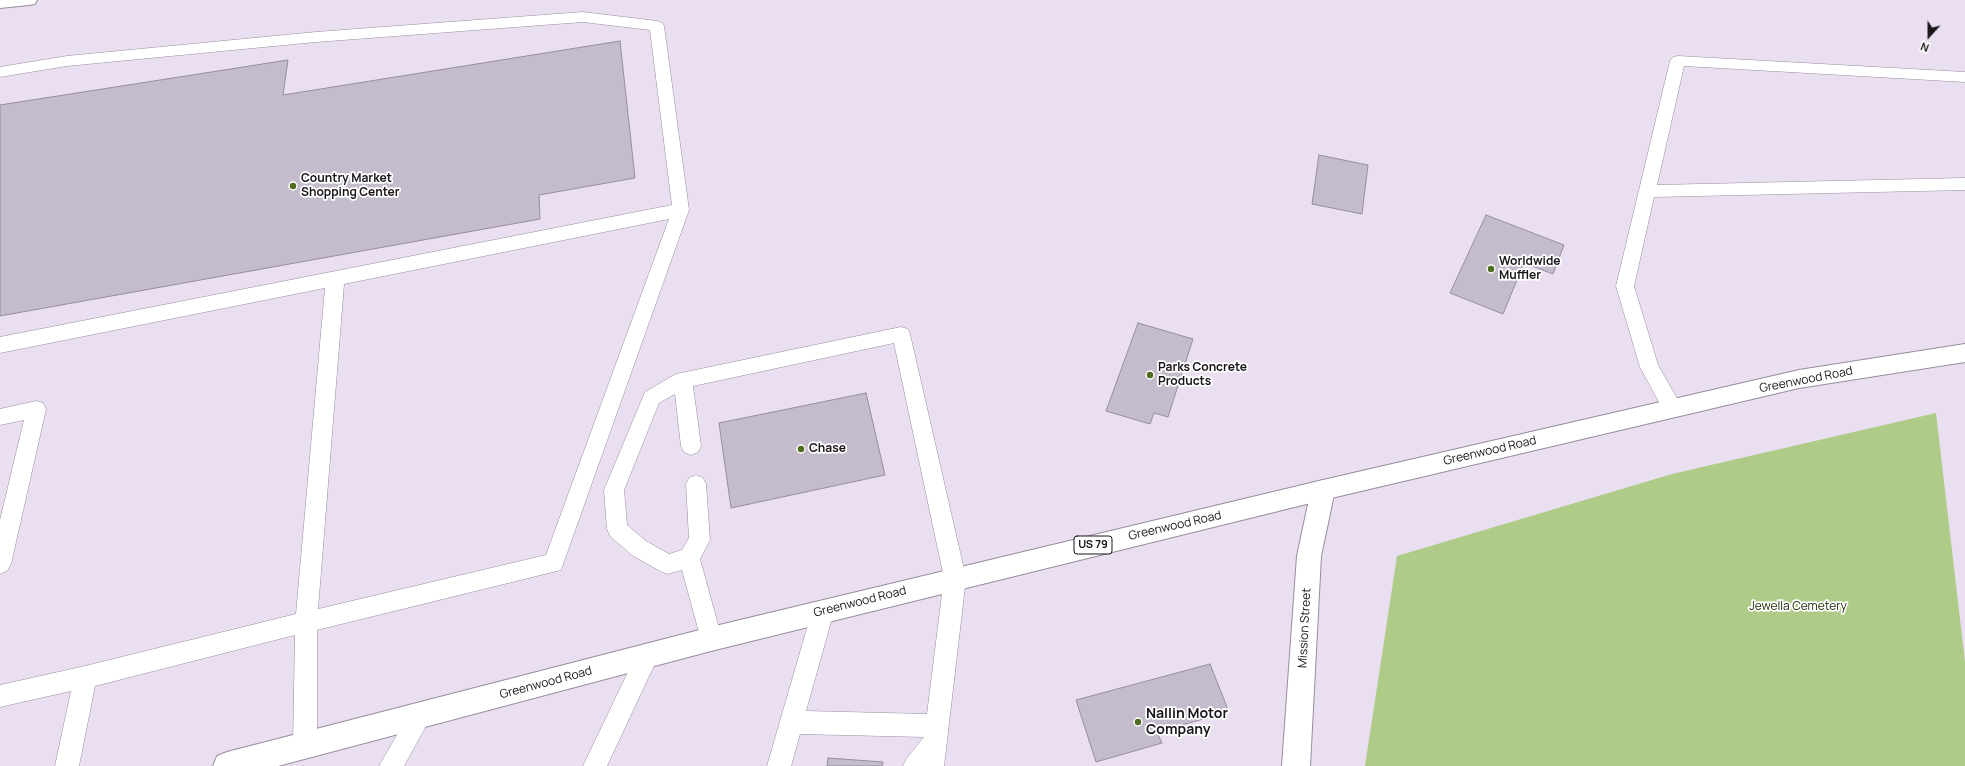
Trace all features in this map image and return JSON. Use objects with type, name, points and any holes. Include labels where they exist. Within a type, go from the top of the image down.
[{"type":"main road","points":[[0,3],[29,0]]},
{"type":"main road","name":"Greenwood Road","points":[[228,766],[647,657],[711,638],[1322,490],[1799,379],[1965,353]]},
{"type":"main road","name":"Mission Street","points":[[1296,766],[1309,556],[1322,490]]},
{"type":"lane","points":[[0,72],[67,61],[316,37],[584,17],[657,26],[681,210],[554,563],[306,622],[85,678],[0,696]]},
{"type":"lane","points":[[1673,409],[1649,368],[1625,286],[1678,61],[1965,77]]},
{"type":"lane","points":[[1647,191],[1965,184]]},
{"type":"lane","points":[[0,345],[681,210]]},
{"type":"lane","points":[[305,746],[306,622],[335,279]]},
{"type":"lane","points":[[696,484],[700,540],[689,558],[666,564],[639,548],[617,529],[614,490],[652,398],[683,380],[901,334],[955,578],[932,766]]},
{"type":"lane","points":[[683,380],[691,446]]},
{"type":"lane","points":[[0,417],[36,409],[0,564]]},
{"type":"lane","points":[[689,558],[711,638]]},
{"type":"lane","points":[[780,766],[823,611]]},
{"type":"lane","points":[[595,766],[647,657]]},
{"type":"lane","points":[[67,766],[85,678]]},
{"type":"lane","points":[[391,766],[420,716]]},
{"type":"lane","points":[[791,722],[936,734]]},
{"type":"lane","points":[[915,766],[936,734]]},
{"type":"green space","name":"Jewella Cemetery","points":[[1936,413],[1965,662],[1965,766],[1365,766],[1397,556],[1672,474]]},
{"type":"building","name":"Country Market Shopping Center","points":[[620,41],[635,178],[539,195],[540,219],[0,316],[0,105],[288,60],[283,95]]},
{"type":"building","points":[[1319,155],[1368,165],[1362,214],[1312,204]]},
{"type":"building","name":"Worldwide Muffler","points":[[1486,215],[1564,245],[1553,274],[1524,263],[1503,314],[1450,293]]},
{"type":"building","name":"Parks Concrete Products","points":[[1138,323],[1193,339],[1168,417],[1154,413],[1150,424],[1106,411]]},
{"type":"building","name":"Chase","points":[[866,393],[885,475],[731,508],[719,423]]},
{"type":"building","name":"Nallin Motor Company","points":[[1210,664],[1229,712],[1157,732],[1162,743],[1096,762],[1076,700]]},
{"type":"building","points":[[828,758],[883,762],[882,766],[827,766]]},
{"type":"place","name":"Country Market Shopping Center","points":[[293,186]]},
{"type":"place","name":"Worldwide Muffler","points":[[1491,269]]},
{"type":"place","name":"Parks Concrete Products","points":[[1150,375]]},
{"type":"place","name":"Chase","points":[[801,449]]},
{"type":"place","name":"Nallin Motor Company","points":[[1138,722]]}]
